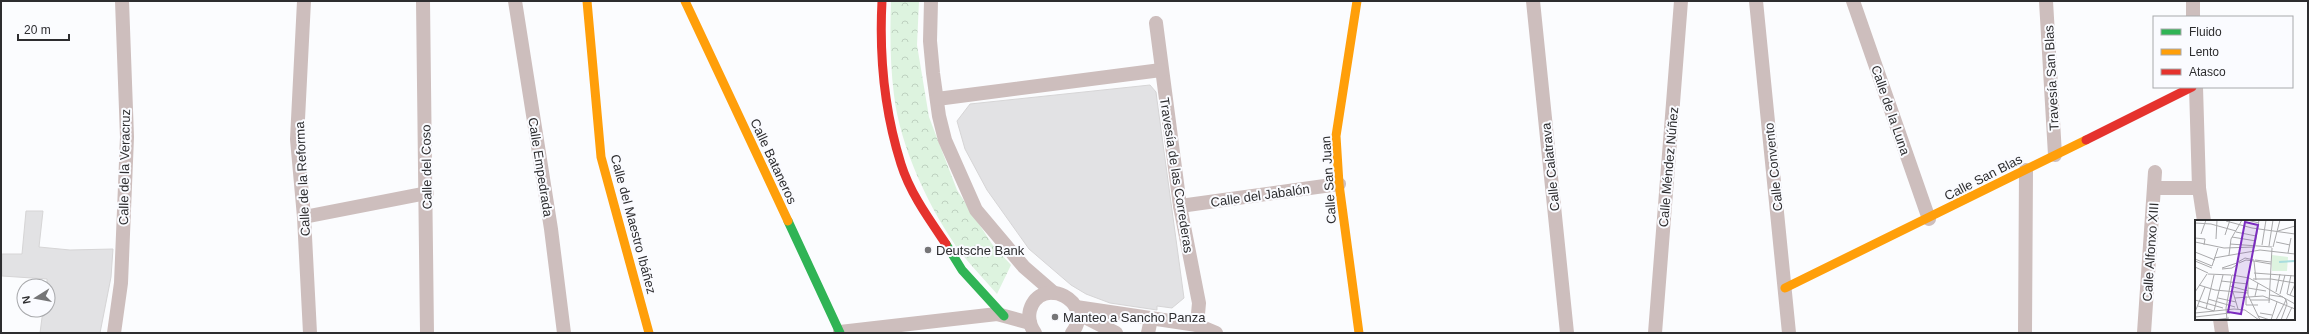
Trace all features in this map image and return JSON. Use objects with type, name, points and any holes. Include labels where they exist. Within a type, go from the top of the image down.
[{"type":"street","name":"Calle de la Veracruz","points":[[114,333],[121,283],[127,137],[122,1]]},
{"type":"street","name":"Calle de la Reforma","points":[[304,1],[297,139],[304,217],[310,333]]},
{"type":"street","name":"Calle del Coso","points":[[424,1],[427,193],[427,333]]},
{"type":"street","name":"Calle Empedrada","points":[[515,1],[552,229],[564,333]]},
{"type":"street","name":"Calle del Maestro Ibáñez","points":[[587,1],[601,157],[649,333]]},
{"type":"street","name":"Calle Bataneros","points":[[685,1],[840,332]]},
{"type":"street","points":[[882,1],[880,43],[882,80],[901,165],[916,200],[962,270],[1004,316]]},
{"type":"street","points":[[931,1],[930,41],[937,99],[945,140],[976,210],[1024,267],[1054,293],[1067,297],[1076,310],[1078,321],[1072,333]]},
{"type":"street","name":"Calle San Juan","points":[[1357,1],[1336,136],[1339,184],[1359,333]]},
{"type":"street","name":"Calle Calatrava","points":[[1533,1],[1567,333]]},
{"type":"street","name":"Calle Méndez Núñez","points":[[1655,333],[1681,1]]},
{"type":"street","name":"Calle Convento","points":[[1756,1],[1789,333]]},
{"type":"street","name":"Calle de la Luna","points":[[1853,1],[1929,219]]},
{"type":"street","name":"Travesía San Blas","points":[[2046,1],[2055,156]]},
{"type":"street","points":[[2193,1],[2193,16]]},
{"type":"street","name":"Travesía de las Correderas","points":[[1156,23],[1180,206],[1199,303],[1197,326]]},
{"type":"street","points":[[937,99],[1161,70]]},
{"type":"street","name":"Calle San Blas","points":[[1785,288],[1929,219],[2190,88]]},
{"type":"street","points":[[2196,88],[2199,188],[2204,220]]},
{"type":"street","points":[[2025,333],[2026,170]]},
{"type":"street","name":"Calle Alfonxo XIII","points":[[2144,333],[2155,172]]},
{"type":"street","name":"Calle del Jabalón","points":[[1180,206],[1339,184]]},
{"type":"street","points":[[2154,188],[2199,188]]},
{"type":"street","points":[[304,217],[427,193]]},
{"type":"street","points":[[1032,328],[1029,316],[1034,302],[1040,297],[1054,293]]},
{"type":"street","points":[[1076,310],[1150,326],[1197,326],[1216,333]]},
{"type":"street","points":[[1076,310],[1116,333]]},
{"type":"street","points":[[840,332],[997,314],[1032,328]]},
{"type":"street","points":[[2220,320],[2222,333]]},
{"type":"green space","points":[[891,1],[919,1],[917,45],[929,117],[957,190],[992,244],[1011,265],[997,294],[965,258],[949,236],[938,218],[918,178],[910,157],[897,115],[894,95],[890,24]]},
{"type":"building","points":[[1150,85],[1156,92],[1184,298],[1172,308],[1157,306],[1157,310],[1110,303],[1086,294],[1071,285],[1029,249],[987,190],[965,149],[957,121],[970,104]]},
{"type":"building","points":[[26,211],[43,211],[39,247],[70,250],[113,249],[111,277],[100,333],[40,333],[42,318],[56,318],[56,278],[2,276],[2,254],[22,254]]},
{"type":"traffic: fast","points":[[788,221],[840,333]]},
{"type":"traffic: fast","points":[[946,244],[962,270],[1004,316]]},
{"type":"traffic: slow","points":[[587,1],[601,157],[649,333]]},
{"type":"traffic: slow","points":[[685,1],[788,221]]},
{"type":"traffic: slow","points":[[1357,1],[1336,136],[1339,184],[1359,333]]},
{"type":"traffic: slow","points":[[1785,288],[2086,140]]},
{"type":"traffic: jam","points":[[882,1],[882,63],[890,124],[895,144],[909,185],[920,206],[946,244]]},
{"type":"traffic: jam","points":[[2086,140],[2190,88]]},
{"type":"place","name":"Deutsche Bank","points":[[928,250]]},
{"type":"place","name":"Manteo a Sancho Panza","points":[[1055,317]]}]
